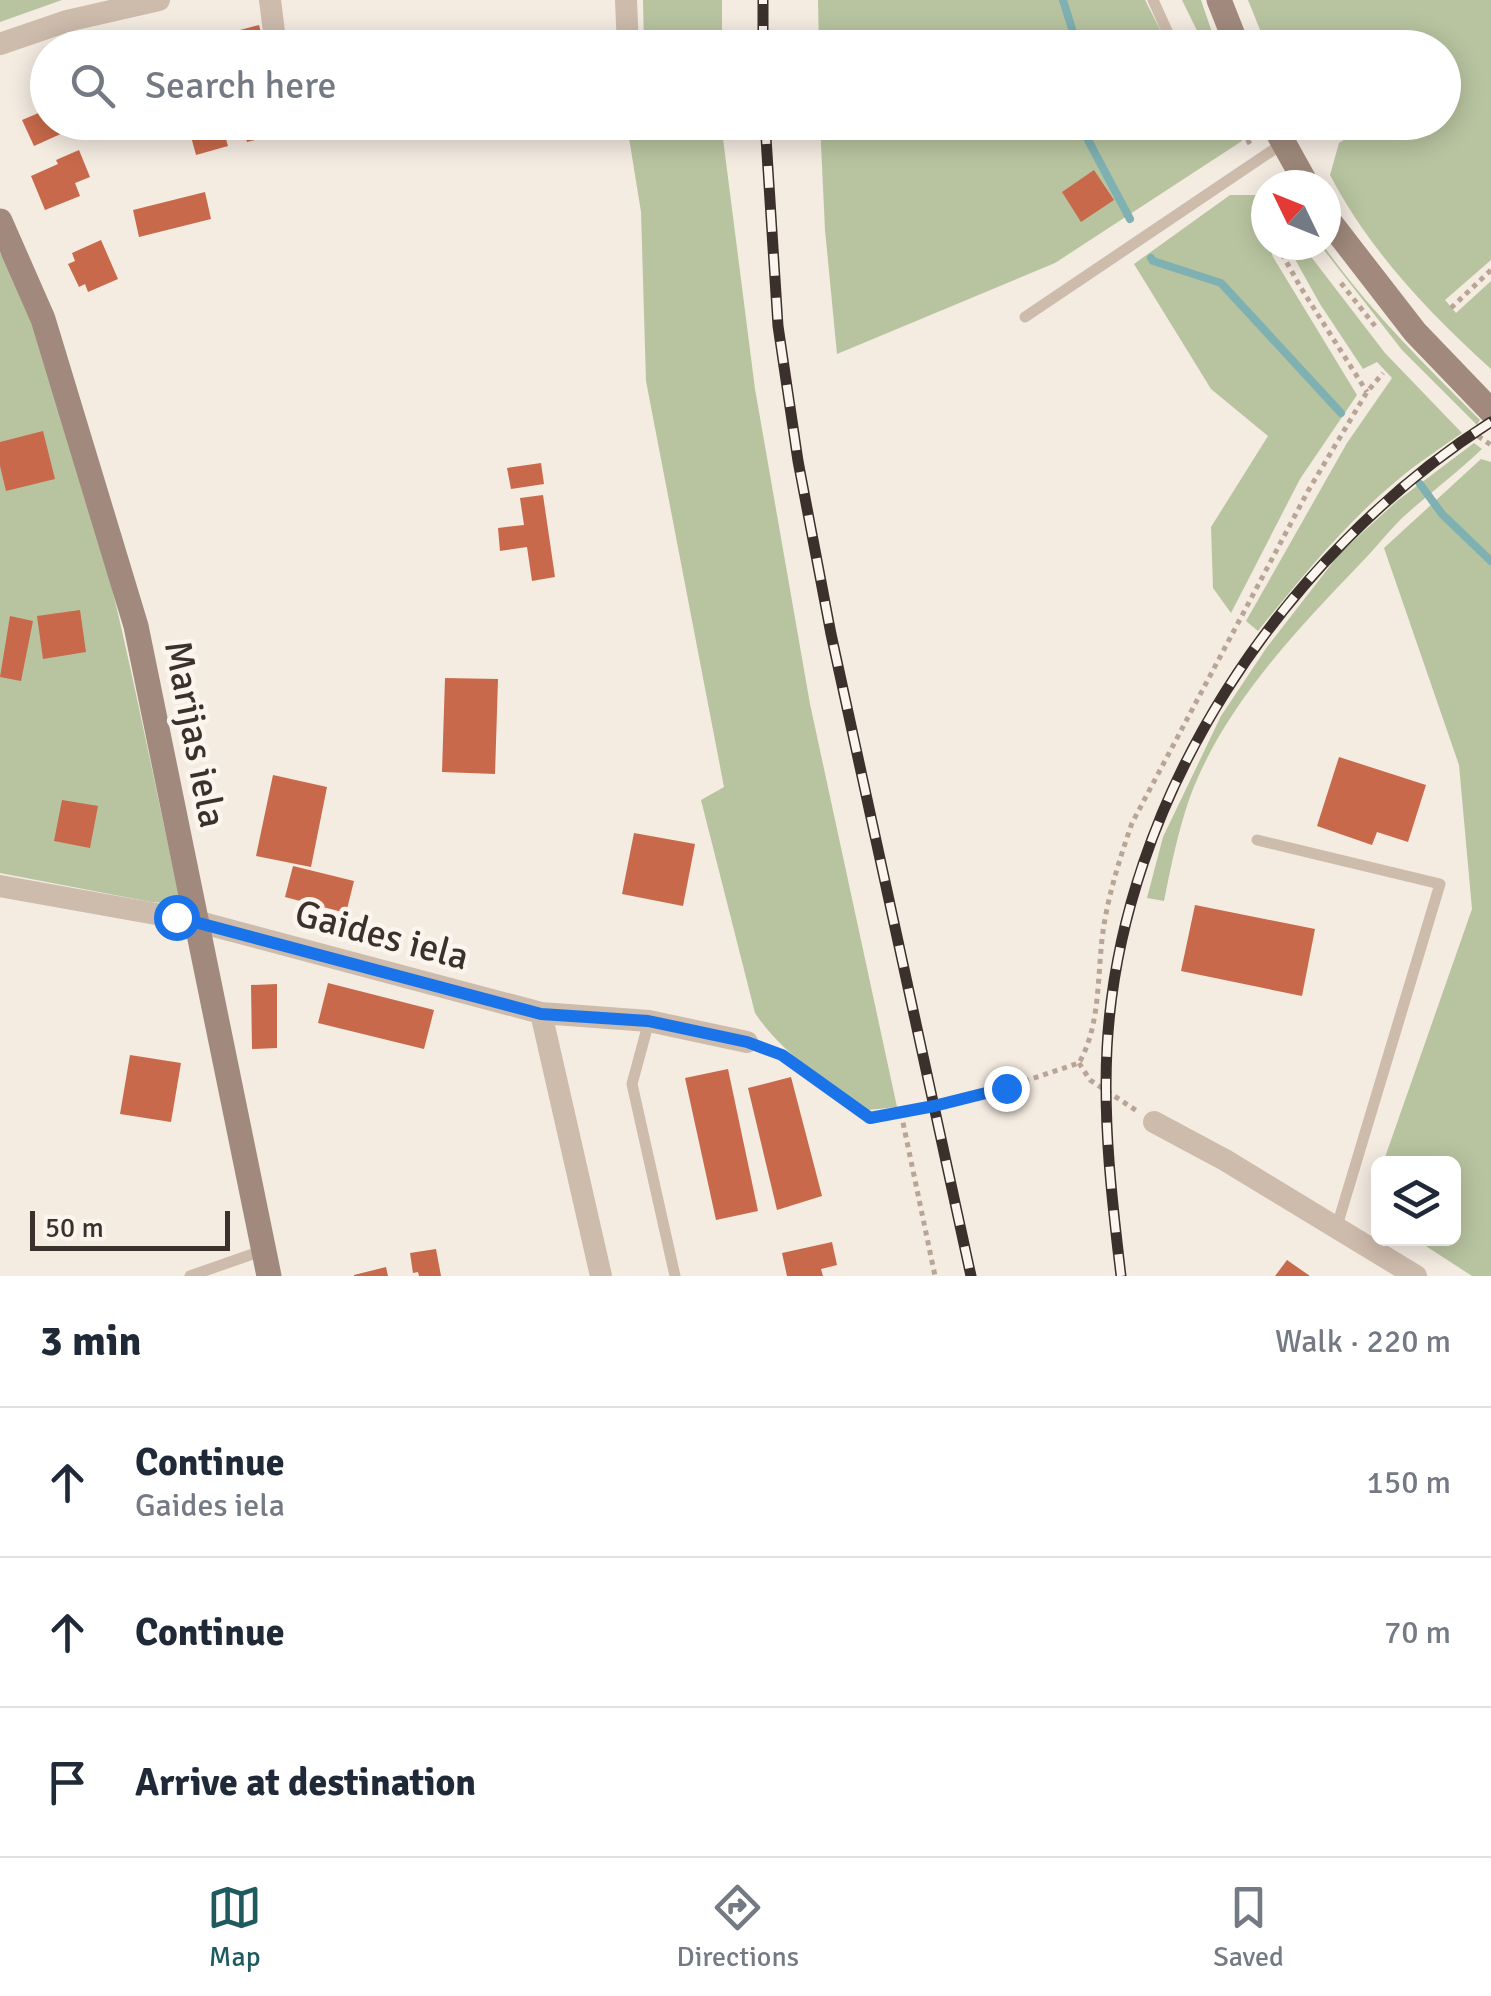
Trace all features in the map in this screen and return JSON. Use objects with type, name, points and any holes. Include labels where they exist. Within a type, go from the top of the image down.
[{"type":"street","points":[[41,30],[159,0]]},
{"type":"street","points":[[270,0],[274,30]]},
{"type":"street","points":[[626,0],[627,30]]},
{"type":"street","points":[[1219,0],[1231,30]]},
{"type":"street","points":[[0,44],[30,34]]},
{"type":"street","points":[[1281,140],[1298,170]]},
{"type":"street","name":"Marijas iela","points":[[0,222],[43,319],[136,626],[270,1276]]},
{"type":"street","points":[[1341,236],[1414,332],[1491,411]]},
{"type":"street","name":"Gaides iela","points":[[0,886],[195,920],[541,1014],[648,1021],[747,1042]]},
{"type":"street","points":[[541,1014],[601,1276]]},
{"type":"street","points":[[1154,1122],[1416,1276]]},
{"type":"lane","points":[[1153,0],[1167,30]]},
{"type":"lane","points":[[1025,317],[1267,140]]},
{"type":"lane","points":[[1257,840],[1440,884],[1336,1226]]},
{"type":"lane","points":[[648,1021],[632,1084],[676,1276]]},
{"type":"lane","points":[[190,1276],[264,1250]]},
{"type":"path","points":[[1286,260],[1367,392]]},
{"type":"path","points":[[1451,308],[1491,270]]},
{"type":"path","points":[[747,1042],[782,1055],[870,1118],[992,1092],[1079,1063],[1090,1042],[1104,922],[1116,867],[1132,822],[1308,491],[1367,392],[1383,373]]},
{"type":"path","points":[[1079,1063],[1090,1080],[1154,1122]]},
{"type":"path","points":[[901,1113],[935,1276]]},
{"type":"green space","points":[[0,0],[62,0],[0,22]]},
{"type":"green space","points":[[643,0],[722,0],[722,30],[644,30]]},
{"type":"green space","points":[[818,0],[1145,0],[1160,30],[819,30]]},
{"type":"green space","points":[[1182,0],[1201,0],[1211,30],[1197,30]]},
{"type":"green space","points":[[1248,0],[1491,0],[1491,260],[1445,300],[1456,313],[1491,281],[1491,369],[1382,255],[1341,194],[1341,170],[1331,170],[1339,143],[1344,140],[1461,140],[1461,30],[1260,30]]},
{"type":"green space","points":[[629,140],[723,140],[755,389],[810,704],[897,1107],[868,1110],[793,1055],[755,1013],[701,800],[724,787],[646,381],[641,212]]},
{"type":"green space","points":[[821,140],[1242,141],[1055,263],[837,354]]},
{"type":"green space","points":[[1230,195],[1251,195],[1251,260],[1275,260],[1357,395],[1300,479],[1231,613],[1213,588],[1211,527],[1268,436],[1211,389],[1134,264]]},
{"type":"green space","points":[[0,253],[25,304],[67,424],[104,557],[179,894],[174,904],[0,873]]},
{"type":"green space","points":[[1295,260],[1314,260],[1385,353],[1462,433],[1407,472],[1361,513],[1258,631],[1246,621],[1347,443],[1392,378],[1377,362],[1363,369]]},
{"type":"green space","points":[[1332,260],[1398,336],[1480,420],[1477,425],[1402,350]]},
{"type":"green space","points":[[1474,443],[1482,449],[1396,524],[1286,644],[1241,701],[1204,764],[1190,797],[1164,901],[1147,898],[1163,837],[1221,716],[1267,647],[1340,553],[1397,501]]},
{"type":"green space","points":[[1481,459],[1491,462],[1491,1276],[1472,1276],[1426,1246],[1461,1246],[1461,1156],[1385,1156],[1472,909],[1459,765],[1384,548]]},
{"type":"building","points":[[30,117],[30,137],[22,120]]},
{"type":"building","points":[[192,140],[226,140],[228,146],[196,155]]},
{"type":"building","points":[[79,150],[90,177],[75,183],[80,196],[45,210],[31,176]]},
{"type":"building","points":[[1094,170],[1114,200],[1081,222],[1062,192]]},
{"type":"building","points":[[205,192],[211,219],[139,237],[133,210]]},
{"type":"building","points":[[101,240],[118,279],[88,292],[85,284],[79,287],[68,264],[75,261],[72,253]]},
{"type":"building","points":[[43,431],[55,479],[6,491],[0,442]]},
{"type":"building","points":[[541,463],[544,484],[511,489],[507,468]]},
{"type":"building","points":[[543,495],[555,577],[532,581],[527,547],[500,551],[498,528],[524,525],[520,498]]},
{"type":"building","points":[[80,610],[86,652],[43,659],[37,616]]},
{"type":"building","points":[[10,616],[33,621],[21,681],[0,677]]},
{"type":"building","points":[[445,678],[498,679],[495,774],[442,772]]},
{"type":"building","points":[[1339,757],[1426,785],[1408,842],[1377,832],[1372,845],[1317,826]]},
{"type":"building","points":[[273,775],[327,787],[311,867],[256,856]]},
{"type":"building","points":[[62,800],[98,806],[90,848],[54,841]]},
{"type":"building","points":[[634,833],[695,844],[683,906],[622,894]]},
{"type":"building","points":[[293,866],[354,881],[346,913],[285,897]]},
{"type":"building","points":[[1195,905],[1315,929],[1302,996],[1181,971]]},
{"type":"building","points":[[328,983],[434,1010],[424,1049],[318,1023]]},
{"type":"building","points":[[277,984],[277,1048],[252,1049],[251,985]]},
{"type":"building","points":[[130,1055],[181,1063],[171,1122],[120,1114]]},
{"type":"building","points":[[728,1069],[758,1211],[716,1220],[685,1078]]},
{"type":"building","points":[[791,1077],[822,1196],[777,1210],[748,1088]]},
{"type":"building","points":[[832,1242],[837,1265],[821,1269],[823,1276],[787,1276],[782,1253]]},
{"type":"building","points":[[436,1249],[441,1276],[413,1273],[410,1253]]},
{"type":"building","points":[[1287,1260],[1310,1276],[1275,1276]]},
{"type":"building","points":[[386,1267],[388,1276],[354,1276],[354,1275]]},
{"type":"waterway","points":[[1063,0],[1072,30]]},
{"type":"waterway","points":[[1088,140],[1130,219]]},
{"type":"waterway","points":[[1151,258],[1221,283],[1341,413]]},
{"type":"waterway","points":[[1420,484],[1442,514],[1491,561]]},
{"type":"railway","points":[[763,0],[763,30]]},
{"type":"railway","points":[[766,140],[778,326],[798,461],[831,634],[971,1276]]},
{"type":"railway","points":[[1121,1276],[1107,1134],[1107,1048],[1119,955],[1143,863],[1179,775],[1226,691],[1282,613],[1345,541],[1415,477],[1491,422]]},
{"type":"route","points":[[176,917],[541,1014],[648,1021],[747,1042],[782,1055],[870,1118],[1006,1088]]}]
